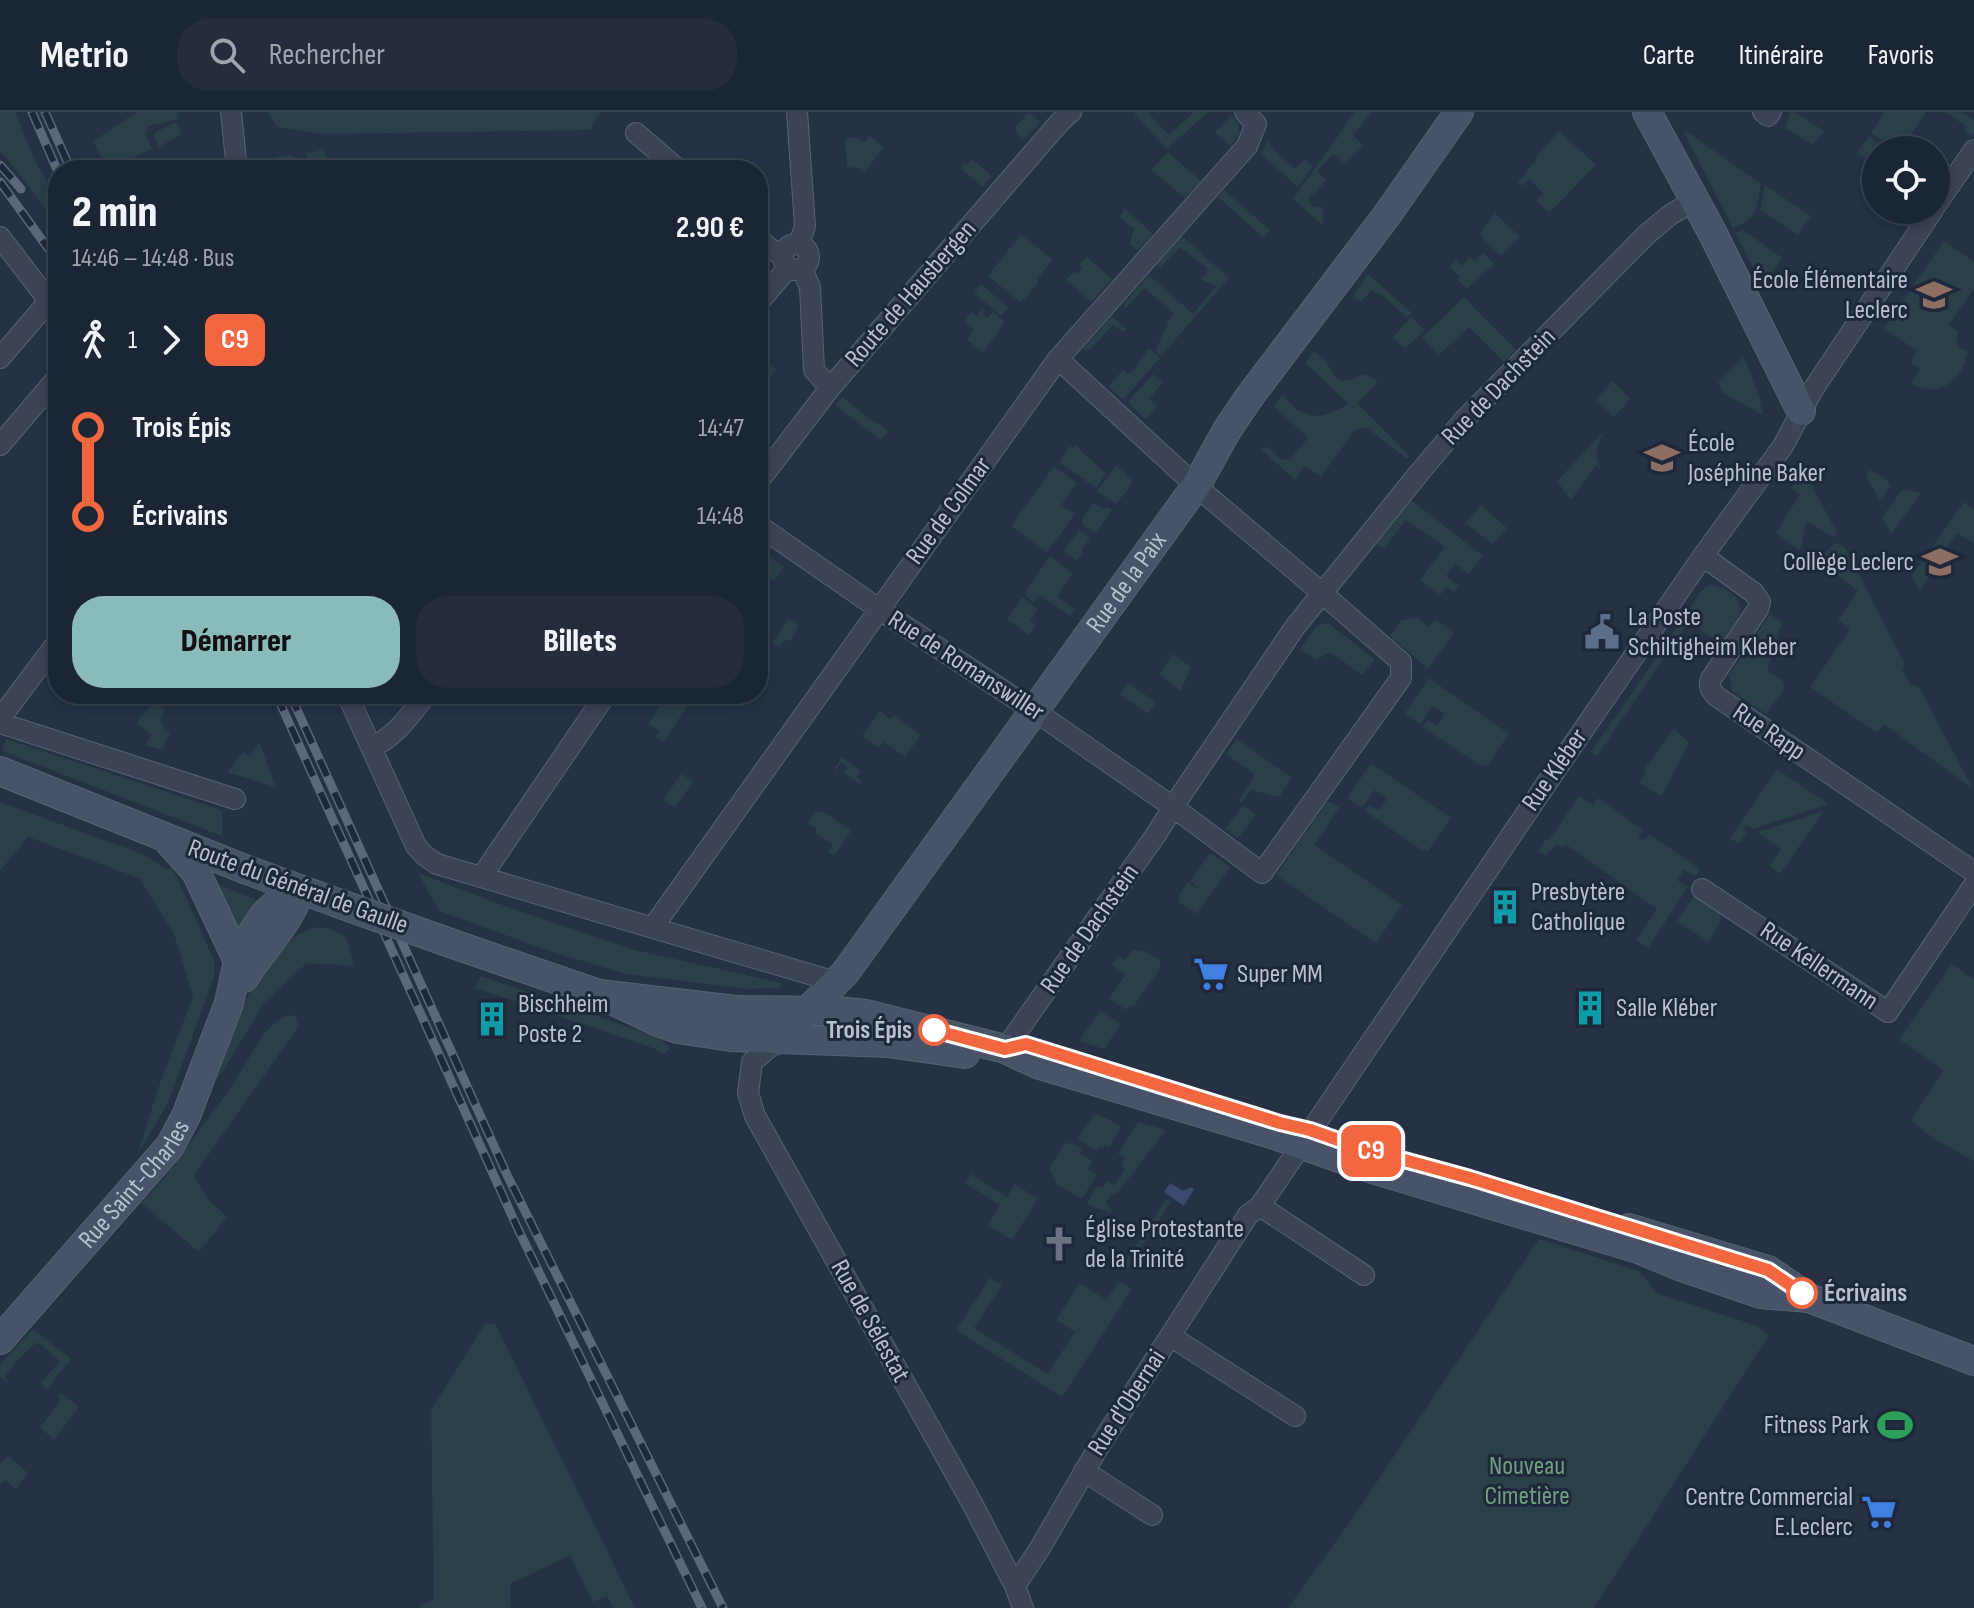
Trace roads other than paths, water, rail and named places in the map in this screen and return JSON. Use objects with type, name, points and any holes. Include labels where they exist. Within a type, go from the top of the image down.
[{"type":"main road","name":"Rue de la Paix","points":[[778,1040],[853,962],[1196,486],[1250,396],[1387,215],[1459,112]]},
{"type":"main road","points":[[1647,112],[1801,411]]},
{"type":"main road","name":"Route du Général de Gaulle","points":[[0,771],[300,891],[599,994],[678,1029],[731,1037],[888,1043],[1037,1064]]},
{"type":"main road","points":[[160,834],[196,872],[238,961]]},
{"type":"main road","name":"Rue Saint-Charles","points":[[0,1340],[170,1146],[186,1116],[229,1003],[238,961],[253,930],[281,899],[300,891]]},
{"type":"main road","name":"Rue Saint-Charles","points":[[229,1003],[282,926],[300,891]]},
{"type":"main road","name":"Route du Général de Gaulle","points":[[599,994],[736,1010],[866,1014],[1005,1049],[1037,1064],[1272,1134],[1364,1149],[1470,1178],[1768,1270],[1809,1298],[1974,1361]]},
{"type":"street","points":[[231,112],[236,160]]},
{"type":"street","points":[[768,290],[793,259],[805,226],[797,112]]},
{"type":"street","name":"Route de Hausbergen","points":[[768,469],[830,388],[1071,112]]},
{"type":"street","points":[[1763,112],[1768,116],[1771,112]]},
{"type":"street","name":"Rue de Colmar","points":[[653,927],[1058,359],[1247,146],[1250,118]]},
{"type":"street","points":[[636,133],[667,160]]},
{"type":"street","name":"Rue Kléber","points":[[1950,185],[1974,150]]},
{"type":"street","name":"Rue de Dachstein","points":[[1005,1049],[1155,836],[1295,627],[1419,473],[1464,420],[1646,235],[1695,200]]},
{"type":"street","name":"Rue Kléber","points":[[1305,1138],[1703,556],[1783,446],[1820,380],[1923,224]]},
{"type":"street","points":[[2,242],[48,301]]},
{"type":"street","points":[[768,247],[793,259],[810,287],[814,370],[830,388]]},
{"type":"street","points":[[0,358],[48,314]]},
{"type":"street","points":[[1058,359],[1196,486],[1401,662],[1401,678],[1262,873],[1173,807]]},
{"type":"street","points":[[0,445],[48,389]]},
{"type":"street","name":"Rue de Romanswiller","points":[[768,532],[1173,807]]},
{"type":"street","name":"Rue Rapp","points":[[1703,556],[1754,593],[1760,602],[1711,679],[1709,685],[1716,696],[1974,872]]},
{"type":"street","points":[[48,655],[0,721],[235,799]]},
{"type":"street","points":[[352,704],[416,846],[437,864],[836,982]]},
{"type":"street","points":[[372,747],[393,734],[418,704]]},
{"type":"street","points":[[482,876],[599,704]]},
{"type":"street","name":"Rue Kellermann","points":[[1702,889],[1888,1012],[1974,885]]},
{"type":"street","name":"Rue de Sélestat","points":[[778,1040],[752,1062],[748,1093],[755,1116],[967,1494],[1015,1586],[1023,1608]]},
{"type":"street","name":"Rue d'Obernai","points":[[1015,1586],[1084,1471],[1248,1215],[1260,1206],[1305,1138]]},
{"type":"street","points":[[1260,1206],[1364,1275]]},
{"type":"street","name":"Rue d'Obernai","points":[[1170,1336],[1295,1416]]},
{"type":"street","name":"Rue d'Obernai","points":[[1084,1471],[1152,1515]]},
{"type":"water","points":[[1170,1183],[1183,1191],[1191,1187],[1194,1189],[1184,1206],[1164,1192]]},
{"type":"railway","points":[[32,112],[53,160]]},
{"type":"railway","points":[[45,112],[67,160]]},
{"type":"railway","points":[[0,165],[21,189]]},
{"type":"railway","points":[[0,182],[48,248]]},
{"type":"railway","points":[[281,704],[518,1229],[702,1608]]},
{"type":"railway","points":[[295,704],[508,1177],[723,1608]]},
{"type":"place","name":"École Élémentaire Leclerc","points":[[1934,295]]},
{"type":"place","name":"École Joséphine Baker","points":[[1662,458]]},
{"type":"place","name":"Collège Leclerc","points":[[1940,562]]},
{"type":"place","name":"La Poste Schiltigheim Kleber","points":[[1602,632]]},
{"type":"place","name":"Presbytère Catholique","points":[[1505,907]]},
{"type":"place","name":"Super MM","points":[[1211,974]]},
{"type":"place","name":"Salle Kléber","points":[[1590,1008]]},
{"type":"place","name":"Bischheim Poste 2","points":[[492,1019]]},
{"type":"place","name":"Trois Épis","points":[[934,1030]]},
{"type":"place","name":"Église Protestante de la Trinité","points":[[1059,1244]]},
{"type":"place","name":"Écrivains","points":[[1802,1293]]},
{"type":"place","name":"Fitness Park","points":[[1895,1425]]},
{"type":"place","name":"Centre Commercial E.Leclerc","points":[[1879,1512]]},
{"type":"park label","name":"Nouveau Cimetière","points":[[1527,1481]]}]
